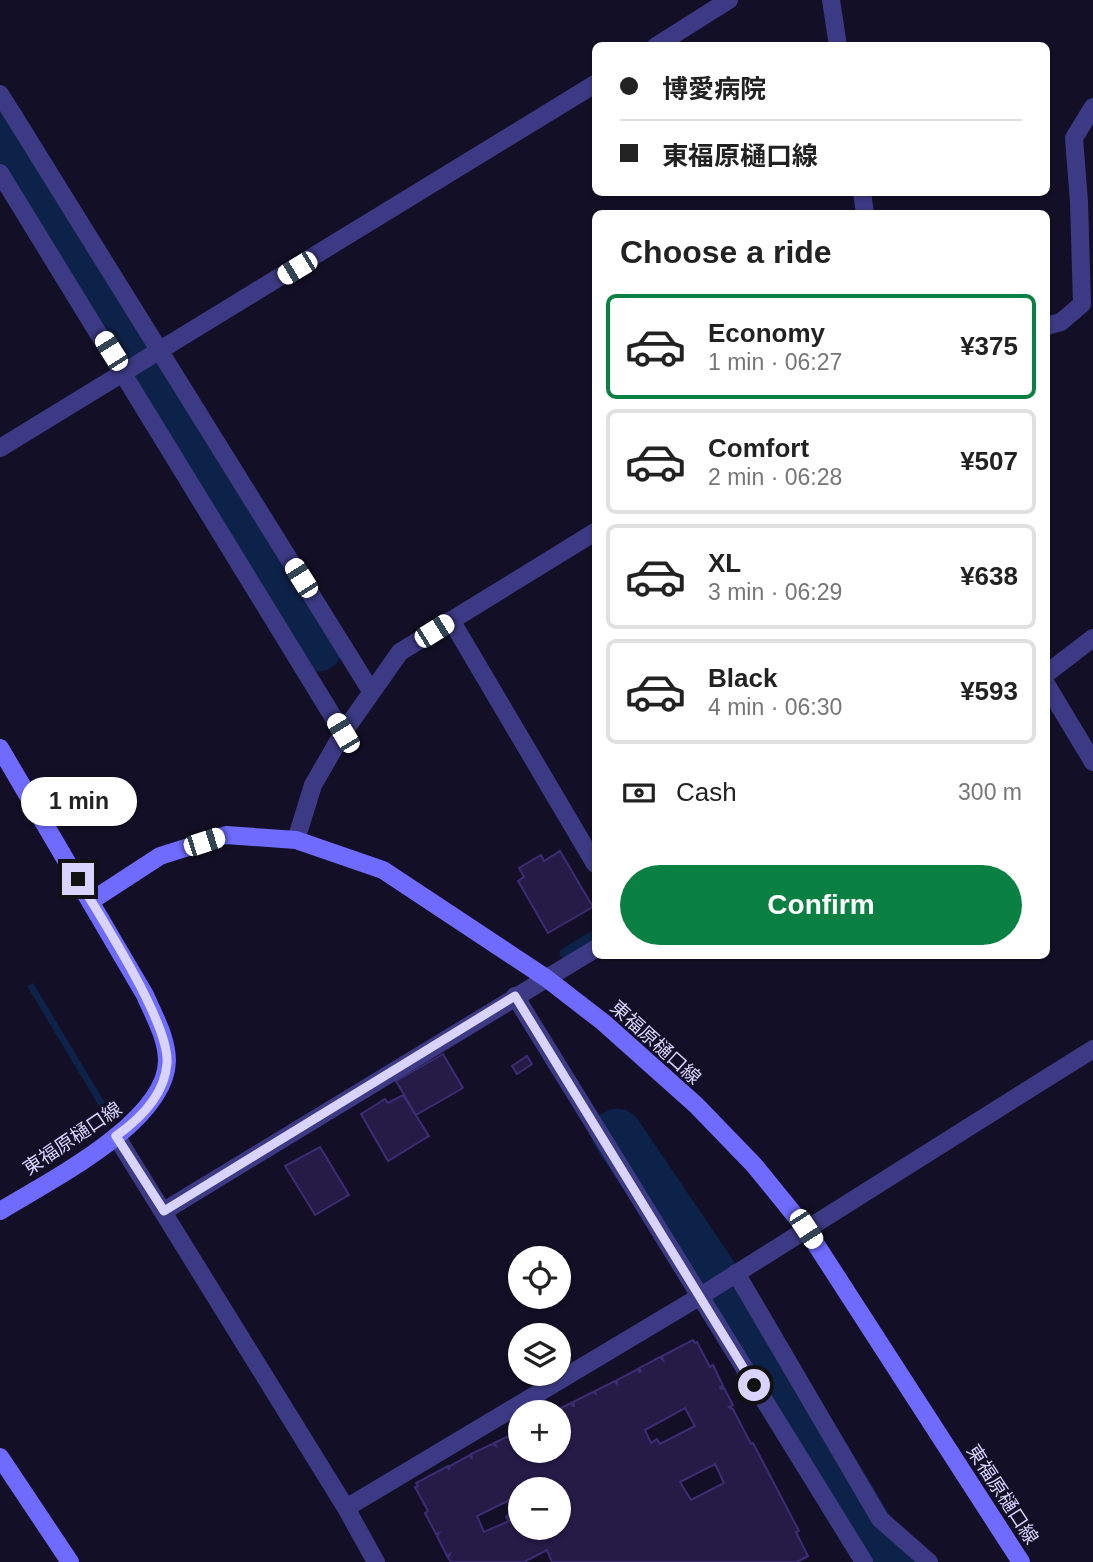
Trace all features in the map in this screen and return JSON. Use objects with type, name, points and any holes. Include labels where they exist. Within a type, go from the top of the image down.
[{"type":"main road","name":"東福原樋口線","points":[[0,748],[145,995],[163,1035],[167,1062],[162,1086],[138,1120],[96,1152],[0,1211]]},
{"type":"main road","name":"東福原樋口線","points":[[91,901],[160,856],[226,835],[296,840],[383,870],[546,978],[603,1022],[696,1105],[754,1165],[806,1229],[1021,1562]]},
{"type":"main road","points":[[0,1457],[70,1562]]},
{"type":"street","points":[[662,42],[729,0]]},
{"type":"street","points":[[831,0],[837,42]]},
{"type":"street","points":[[0,448],[592,86]]},
{"type":"street","points":[[0,93],[371,691]]},
{"type":"street","points":[[1050,325],[1061,321],[1082,304],[1079,202],[1073,138],[1093,107]]},
{"type":"street","points":[[0,173],[343,733]]},
{"type":"street","points":[[296,840],[313,785],[343,733],[400,652],[592,534]]},
{"type":"street","points":[[451,620],[592,859]]},
{"type":"street","points":[[1050,671],[1093,638]]},
{"type":"street","points":[[1050,691],[1093,762]]},
{"type":"street","points":[[164,1211],[592,950]]},
{"type":"street","points":[[515,996],[864,1562]]},
{"type":"street","points":[[346,1508],[701,1295],[1093,1049]]},
{"type":"street","points":[[116,1136],[346,1508],[376,1562]]},
{"type":"street","points":[[733,1274],[880,1519],[929,1562]]},
{"type":"water","points":[[33,983],[105,1103],[99,1106],[27,986]]},
{"type":"building","points":[[560,851],[592,905],[548,933],[518,881],[524,877],[519,868],[541,855],[544,861]]},
{"type":"building","points":[[443,1054],[463,1088],[416,1115],[396,1081]]},
{"type":"building","points":[[527,1056],[532,1064],[517,1074],[512,1066]]},
{"type":"building","points":[[403,1095],[429,1136],[388,1161],[361,1114],[385,1099],[388,1103]]},
{"type":"building","points":[[320,1147],[349,1195],[315,1215],[285,1166]]},
{"type":"building","points":[[693,1340],[697,1342],[710,1367],[713,1365],[723,1386],[721,1389],[724,1388],[733,1405],[729,1407],[733,1409],[751,1444],[753,1443],[799,1531],[796,1532],[808,1556],[797,1562],[552,1562],[547,1550],[524,1562],[451,1562],[448,1558],[450,1554],[447,1556],[437,1536],[439,1533],[436,1534],[425,1513],[428,1511],[415,1487],[418,1486],[416,1483],[448,1466],[449,1470],[450,1466],[470,1455],[472,1459],[471,1454],[492,1444],[496,1446],[494,1443],[508,1436],[508,1463],[571,1463],[571,1403],[574,1406],[573,1402],[593,1392],[596,1394],[595,1391],[615,1381],[617,1384],[617,1380],[638,1369],[641,1371],[639,1368],[660,1357],[663,1360],[662,1356]],"holes":[[[685,1408],[695,1426],[660,1444],[657,1439],[651,1443],[645,1430]],[[715,1464],[724,1483],[691,1500],[680,1482]]]},
{"type":"waterway","points":[[0,124],[318,646]]},
{"type":"waterway","points":[[564,953],[592,936]]},
{"type":"waterway","points":[[617,1134],[738,1313],[880,1548],[898,1562]]},
{"type":"route","points":[[78,879],[145,995],[163,1035],[167,1062],[162,1086],[138,1120],[116,1136],[164,1211],[515,996],[754,1385]]}]
